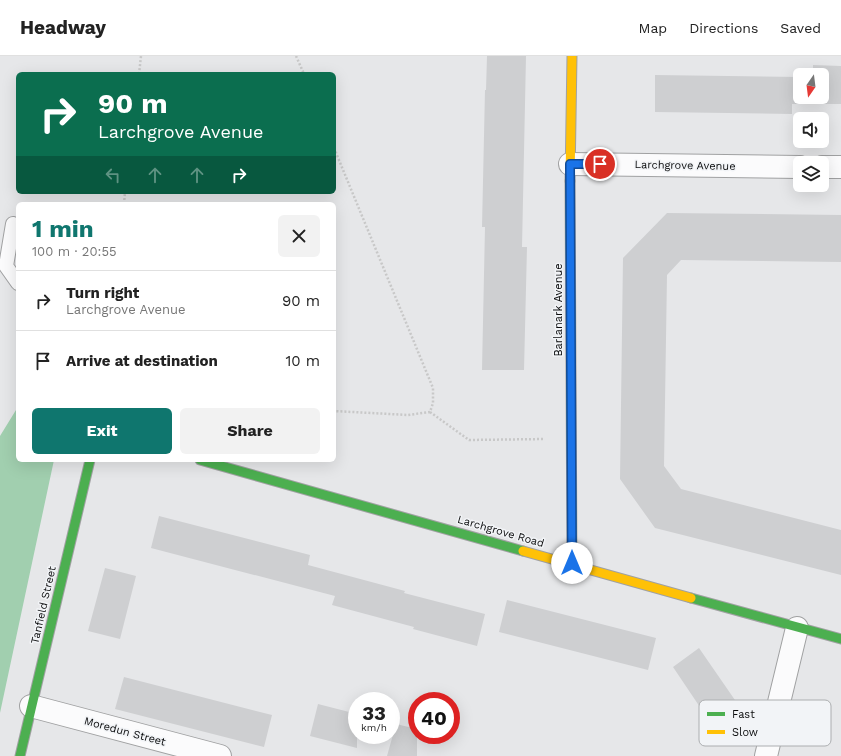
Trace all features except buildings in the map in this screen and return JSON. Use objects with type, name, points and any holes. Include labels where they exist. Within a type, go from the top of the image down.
[{"type":"street","name":"Barlanark Avenue","points":[[572,56],[570,164],[572,563]]},
{"type":"street","name":"Larchgrove Avenue","points":[[570,164],[793,167]]},
{"type":"street","points":[[829,167],[841,168]]},
{"type":"street","name":"Tanfield Street","points":[[20,756],[90,462]]},
{"type":"street","name":"Larchgrove Road","points":[[207,462],[572,563],[797,628],[841,639]]},
{"type":"street","points":[[780,700],[797,628]]},
{"type":"street","name":"Moredun Street","points":[[31,706],[220,756]]},
{"type":"street","points":[[766,756],[768,746]]},
{"type":"lane","points":[[14,224],[6,266],[16,280]]},
{"type":"path","points":[[139,72],[141,56]]},
{"type":"path","points":[[296,56],[303,72]]},
{"type":"path","points":[[336,153],[433,388],[433,403],[430,412]]},
{"type":"path","points":[[336,412],[408,415],[430,412],[469,440],[571,439]]},
{"type":"green space","points":[[16,410],[16,462],[54,462],[0,713],[0,436]]},
{"type":"traffic: fast","points":[[570,181],[572,563]]},
{"type":"traffic: fast","points":[[20,756],[90,462]]},
{"type":"traffic: fast","points":[[207,462],[523,551]]},
{"type":"traffic: fast","points":[[691,598],[841,639]]},
{"type":"traffic: slow","points":[[570,181],[572,56]]},
{"type":"traffic: slow","points":[[523,551],[691,598]]},
{"type":"route","points":[[572,563],[570,164],[600,164]]}]
